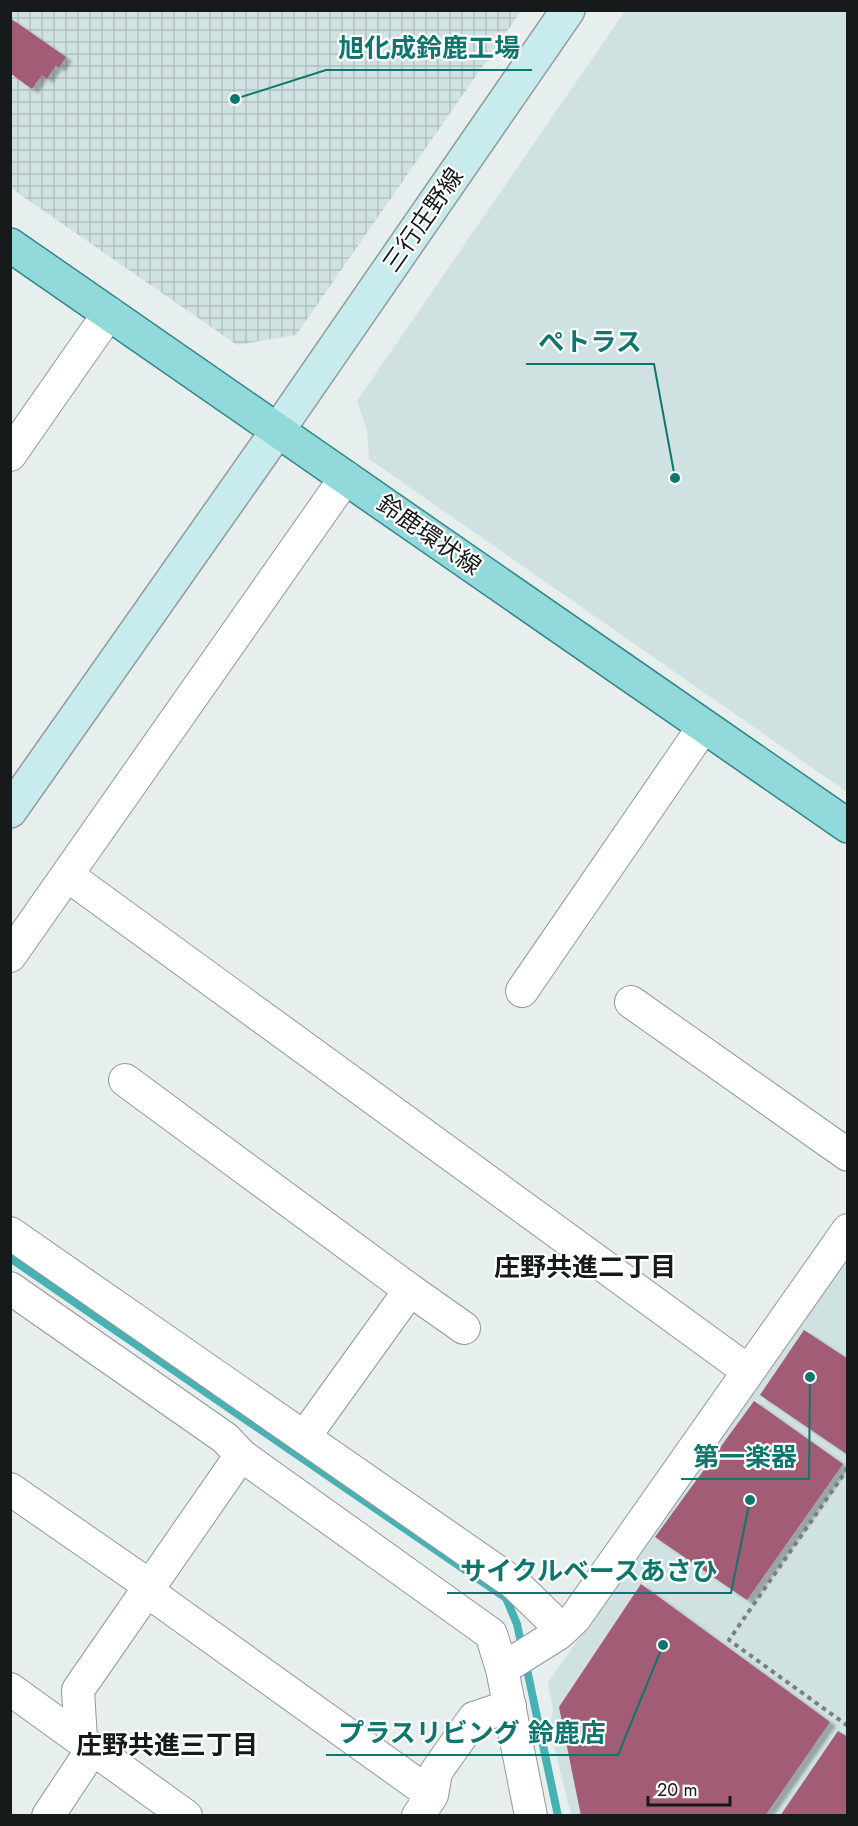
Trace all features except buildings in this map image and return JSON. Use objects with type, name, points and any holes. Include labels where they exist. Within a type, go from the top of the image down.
[{"type":"main road","name":"三行庄野線","points":[[10,811],[278,430],[568,10]]},
{"type":"main road","name":"鈴鹿環状線","points":[[10,245],[848,826]]},
{"type":"street","points":[[10,455],[109,313]]},
{"type":"street","points":[[10,956],[346,477]]},
{"type":"street","points":[[522,992],[704,726]]},
{"type":"street","points":[[67,875],[748,1371]]},
{"type":"street","points":[[631,1002],[848,1155]]},
{"type":"street","points":[[125,1080],[464,1328]]},
{"type":"street","points":[[502,1669],[558,1634],[575,1618],[848,1230]]},
{"type":"street","points":[[10,1233],[201,1394],[225,1438],[241,1455],[491,1634],[502,1669],[531,1815]]},
{"type":"street","points":[[10,1288],[201,1394],[305,1436],[514,1583],[550,1617],[558,1634]]},
{"type":"street","points":[[305,1436],[410,1290]]},
{"type":"street","points":[[48,1815],[87,1744],[78,1690],[241,1455]]},
{"type":"street","points":[[10,1489],[148,1589],[425,1805],[436,1772],[474,1718],[510,1706]]},
{"type":"street","points":[[10,1689],[186,1815]]},
{"type":"path","points":[[848,1468],[729,1640],[848,1726]]},
{"type":"shaded area","points":[[11,11],[521,11],[296,335],[237,345],[11,188]]},
{"type":"shaded area","points":[[625,11],[847,11],[847,792],[369,459],[367,430],[357,401]]},
{"type":"shaded area","points":[[847,1250],[847,1815],[571,1815],[550,1729],[553,1710],[548,1683]]},
{"type":"waterway","points":[[10,1258],[506,1598],[517,1624],[522,1648]]},
{"type":"waterway","points":[[525,1660],[558,1816]]},
{"type":"place","name":"旭化成鈴鹿工場","points":[[235,99]]},
{"type":"place","name":"ぺトラス","points":[[675,478]]},
{"type":"place","name":"第一楽器","points":[[810,1377]]},
{"type":"place","name":"サイクルベースあさひ","points":[[750,1500]]},
{"type":"place","name":"プラスリビング 鈴鹿店","points":[[663,1645]]},
{"type":"district","name":"庄野共進二丁目","points":[[585,1267]]},
{"type":"district","name":"庄野共進三丁目","points":[[167,1745]]}]
